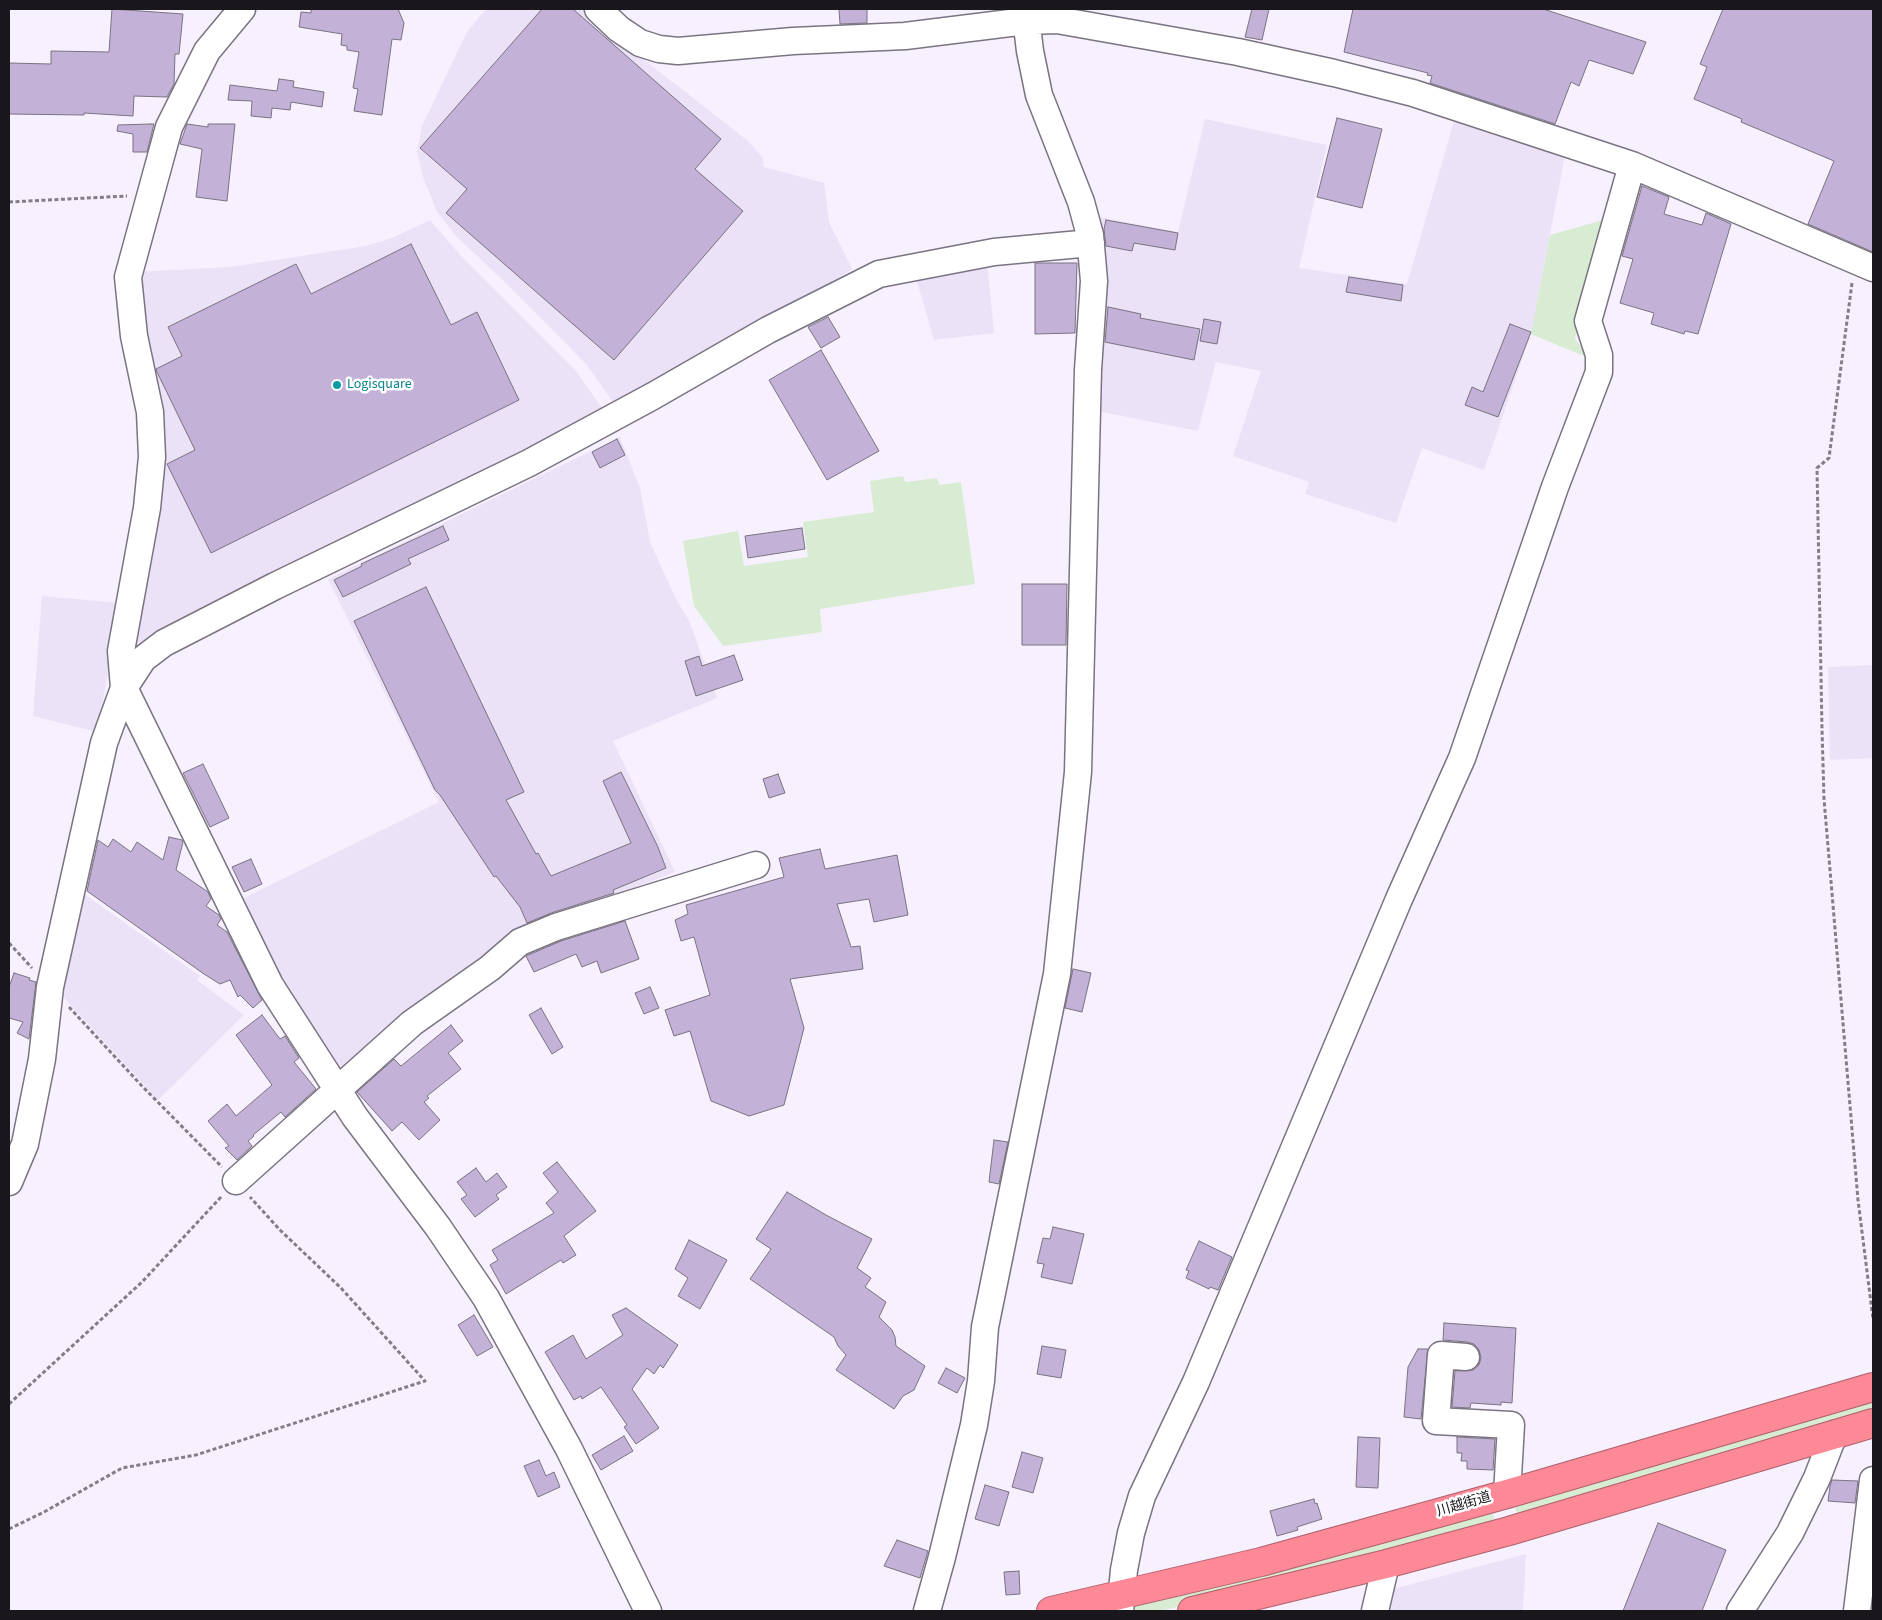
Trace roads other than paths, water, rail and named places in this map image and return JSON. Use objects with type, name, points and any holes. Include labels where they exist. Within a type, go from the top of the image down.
[{"type":"highway","name":"川越街道","points":[[1051,1611],[1120,1603],[1503,1495],[1873,1387]]},
{"type":"highway","points":[[1192,1611],[1386,1564],[1509,1531],[1873,1423]]},
{"type":"highway","points":[[1503,1495],[1509,1531]]},
{"type":"street","points":[[242,9],[207,51],[169,128],[128,277],[134,336],[150,412],[152,457],[147,508],[121,651],[124,688],[270,985],[355,1117],[438,1227],[486,1298],[568,1449],[648,1611]]},
{"type":"street","points":[[598,9],[619,29],[640,42],[659,49],[678,51],[793,41],[905,36],[1026,15],[1238,52],[1413,93],[1632,166],[1864,264]]},
{"type":"street","points":[[927,1611],[974,1426],[981,1381],[985,1327],[1057,974],[1078,772],[1088,370],[1094,281],[1091,243],[1081,202],[1039,95],[1026,15]]},
{"type":"street","points":[[1120,1603],[1131,1533],[1142,1496],[1196,1382],[1396,908],[1462,758],[1555,487],[1599,372],[1599,355],[1588,321],[1632,166]]},
{"type":"street","points":[[9,1182],[24,1144],[42,1059],[50,986],[104,743],[124,688],[143,659],[164,643],[275,586],[529,463],[768,330],[878,274],[994,252],[1091,243]]},
{"type":"street","points":[[236,1181],[412,1023],[490,968],[520,942],[556,927],[756,865]]},
{"type":"street","points":[[1466,1357],[1441,1355],[1436,1422],[1511,1425],[1503,1495]]},
{"type":"street","points":[[1740,1611],[1790,1533],[1817,1478],[1834,1434]]},
{"type":"street","points":[[1857,1611],[1873,1480]]},
{"type":"street","points":[[1375,1611],[1386,1564]]},
{"type":"place","name":"Logisquare","points":[[337,385]]}]
